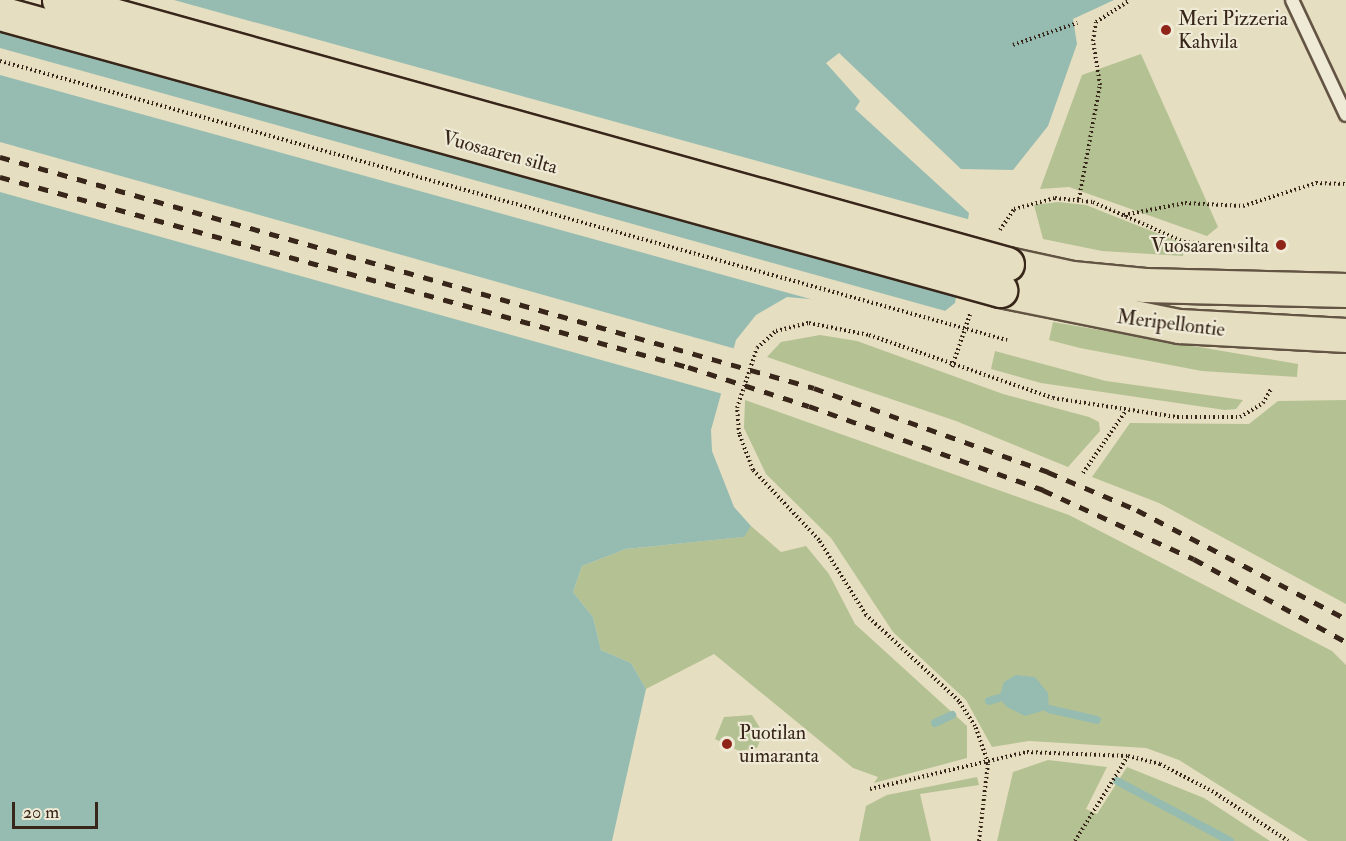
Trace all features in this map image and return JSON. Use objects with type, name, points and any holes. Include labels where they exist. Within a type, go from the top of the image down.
[{"type":"main road","name":"Vuosaaren silta","points":[[58,0],[1003,277]]},
{"type":"main road","name":"Vuosaaren silta","points":[[0,14],[1003,277]]},
{"type":"main road","name":"Meripellontie","points":[[1003,277],[1072,279],[1145,285],[1346,290]]},
{"type":"main road","name":"Meripellontie","points":[[1003,277],[1179,326],[1346,335]]},
{"type":"lane","points":[[1292,0],[1346,115]]},
{"type":"path","points":[[1079,200],[1100,85],[1093,41],[1096,21],[1130,0]]},
{"type":"path","points":[[1014,45],[1077,22]]},
{"type":"path","points":[[0,61],[1007,340]]},
{"type":"path","points":[[1123,215],[1185,203],[1243,206],[1316,183],[1346,184]]},
{"type":"path","points":[[979,841],[988,764],[958,701],[866,615],[819,540],[753,470],[739,434],[737,408],[757,348],[776,331],[809,323],[869,335],[1053,398],[1125,412],[1240,417],[1263,403],[1271,389]]},
{"type":"path","points":[[1083,473],[1125,412]]},
{"type":"path","points":[[870,789],[988,764],[1027,752],[1128,756],[1160,764],[1212,791],[1288,841]]},
{"type":"path","points":[[1075,841],[1128,756]]},
{"type":"green space","points":[[1141,54],[1218,227],[1207,236],[1069,187],[1040,189],[1082,75]]},
{"type":"green space","points":[[1058,202],[1086,205],[1184,244],[1183,256],[1102,251],[1043,239],[1034,205]]},
{"type":"green space","points":[[1053,322],[1298,364],[1297,377],[1202,371],[1080,348],[1049,340]]},
{"type":"green space","points":[[820,335],[857,341],[1003,394],[1089,417],[1099,422],[1100,431],[1068,467],[956,421],[767,357],[781,342]]},
{"type":"green space","points":[[995,351],[1106,381],[1243,400],[1236,409],[1225,410],[1041,383],[991,369]]},
{"type":"green space","points":[[745,400],[1069,515],[1332,651],[1346,665],[1346,841],[1308,841],[1179,760],[1146,748],[1029,741],[992,747],[966,700],[893,632],[831,538],[766,474],[744,428]]},
{"type":"green space","points":[[1346,400],[1346,604],[1159,503],[1092,477],[1130,423],[1249,424],[1278,401]]},
{"type":"green space","points":[[751,526],[781,552],[806,546],[829,574],[855,624],[967,726],[967,758],[874,783],[878,777],[853,768],[714,654],[646,689],[631,663],[601,650],[593,617],[573,592],[582,566],[626,549],[743,537]]},
{"type":"green space","points":[[752,715],[763,733],[757,748],[739,751],[715,739],[724,717]]},
{"type":"green space","points":[[1048,760],[1107,767],[1086,809],[1097,814],[1127,767],[1204,798],[1270,841],[997,841],[1013,772]]},
{"type":"green space","points":[[977,777],[979,785],[920,794],[931,841],[859,841],[866,806],[887,795]]},
{"type":"water","points":[[0,0],[1114,0],[1073,19],[1077,44],[1048,126],[1013,170],[961,169],[839,53],[826,63],[860,101],[855,109],[969,213],[955,303],[945,311],[787,297],[756,315],[736,340],[711,430],[712,451],[734,507],[751,526],[744,537],[626,549],[582,566],[573,592],[593,617],[601,650],[631,663],[646,689],[612,841],[0,841]]},
{"type":"water","points":[[1016,675],[1035,677],[1048,693],[1049,709],[1025,716],[1007,707],[999,698],[1004,682]]},
{"type":"pier","points":[[0,0],[174,0],[971,220],[959,298],[0,32]]},
{"type":"pier","points":[[0,48],[949,312],[929,323],[814,300],[0,75]]},
{"type":"pier","points":[[0,142],[736,349],[723,394],[0,192]]},
{"type":"waterway","points":[[989,701],[999,698]]},
{"type":"waterway","points":[[1049,709],[1097,720]]},
{"type":"waterway","points":[[935,723],[952,715]]},
{"type":"waterway","points":[[1117,781],[1230,841]]},
{"type":"railway","points":[[0,157],[814,388],[1048,472],[1137,510],[1346,619]]},
{"type":"railway","points":[[0,177],[688,367],[809,406],[1043,490],[1194,559],[1346,642]]},
{"type":"place","name":"Meri Pizzeria Kahvila","points":[[1166,30]]},
{"type":"place","name":"Vuosaaren silta","points":[[1281,245]]},
{"type":"place","name":"Puotilan uimaranta","points":[[727,744]]}]
